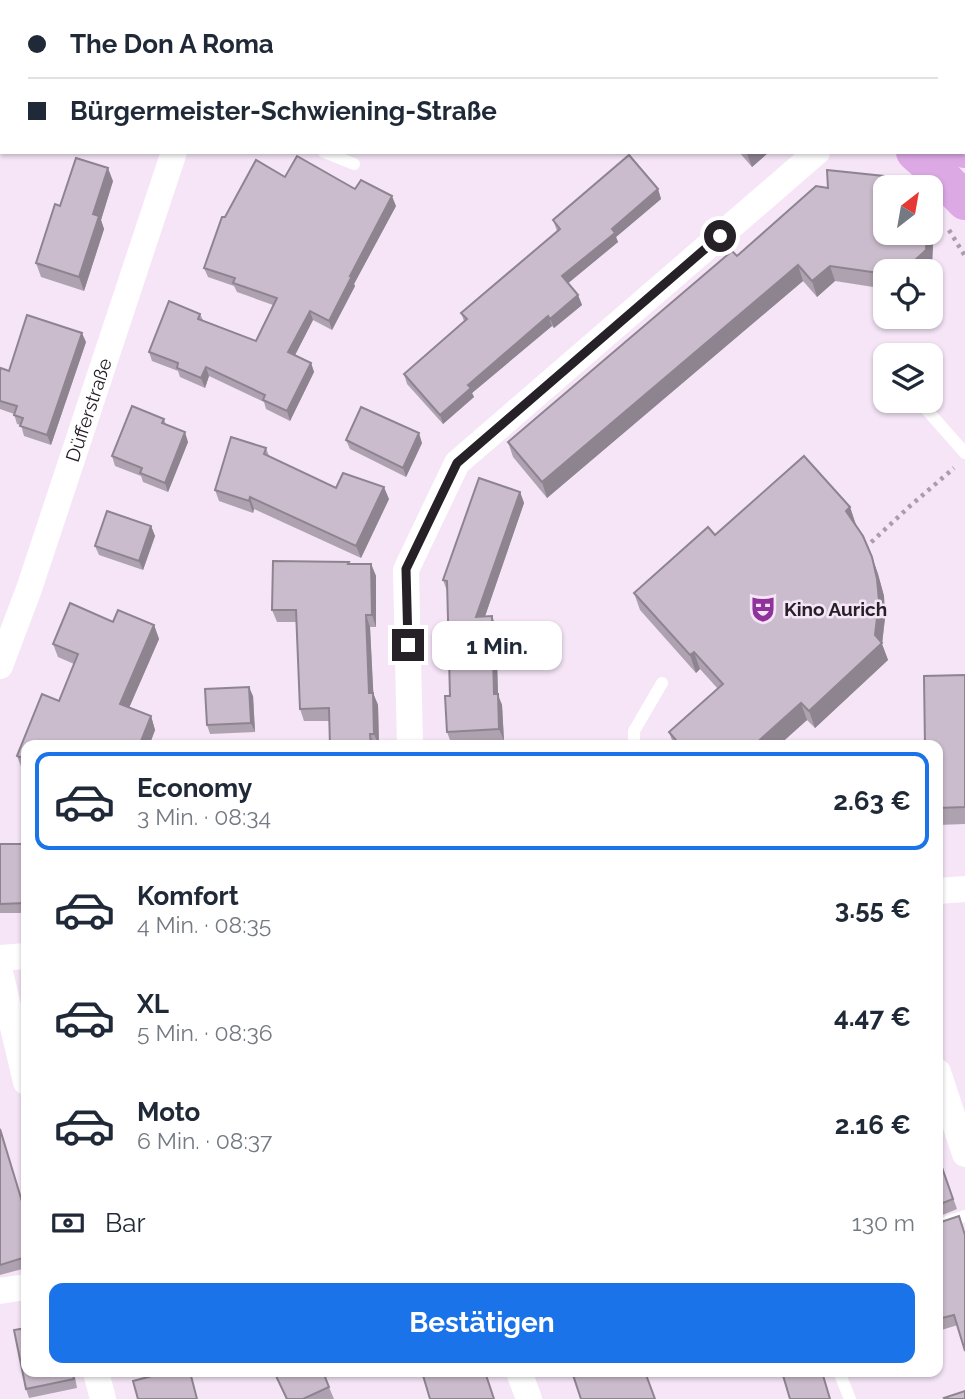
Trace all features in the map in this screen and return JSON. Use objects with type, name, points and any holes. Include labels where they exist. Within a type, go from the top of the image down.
[{"type":"main road","points":[[917,154],[965,201]]},
{"type":"street","name":"Düfferstraße","points":[[0,666],[29,589],[173,154]]},
{"type":"street","points":[[410,740],[406,569],[457,463],[815,154]]},
{"type":"street","points":[[943,891],[965,889]]},
{"type":"street","points":[[0,957],[21,956]]},
{"type":"street","points":[[0,972],[21,1061]]},
{"type":"street","points":[[943,1087],[965,1154]]},
{"type":"street","points":[[0,1290],[21,1288]]},
{"type":"street","points":[[97,1377],[103,1399]]},
{"type":"street","points":[[521,1377],[529,1399]]},
{"type":"lane","points":[[62,0],[87,0]]},
{"type":"lane","points":[[329,154],[354,164]]},
{"type":"lane","points":[[930,413],[965,453]]},
{"type":"lane","points":[[634,740],[634,731],[662,683]]},
{"type":"lane","points":[[943,1223],[965,1216]]},
{"type":"lane","points":[[841,1377],[850,1399]]},
{"type":"path","points":[[865,548],[956,466]]},
{"type":"building","points":[[629,155],[658,189],[612,229],[615,233],[562,276],[578,295],[550,319],[548,316],[468,385],[471,388],[440,415],[404,374],[467,319],[461,313],[560,229],[553,220]]},
{"type":"building","points":[[297,156],[355,189],[361,180],[392,196],[329,321],[310,311],[288,352],[311,363],[287,411],[263,400],[265,395],[206,367],[201,378],[177,368],[178,363],[149,352],[169,301],[200,314],[198,319],[256,341],[277,298],[233,283],[235,278],[204,268],[222,217],[225,217],[256,160],[285,177]]},
{"type":"building","points":[[76,158],[108,168],[93,214],[99,216],[79,277],[36,263],[55,204],[60,206]]},
{"type":"building","points":[[827,170],[874,175],[873,245],[926,245],[926,250],[916,259],[873,259],[873,272],[830,266],[812,281],[798,265],[542,482],[508,442],[732,251],[737,256],[816,186],[828,188]]},
{"type":"building","points":[[27,315],[82,333],[47,435],[20,426],[23,418],[14,415],[17,406],[0,401],[0,371],[1,368],[9,371]]},
{"type":"building","points":[[132,406],[164,419],[162,423],[185,432],[165,483],[140,473],[142,468],[112,456]]},
{"type":"building","points":[[361,407],[419,433],[403,468],[346,440]]},
{"type":"building","points":[[231,437],[266,448],[264,454],[336,488],[343,473],[384,487],[356,546],[250,497],[249,501],[215,490]]},
{"type":"building","name":"Kino Aurich","points":[[804,456],[850,507],[846,511],[863,536],[877,579],[879,601],[875,635],[882,643],[809,711],[801,703],[760,740],[676,740],[669,732],[723,684],[694,652],[690,655],[634,593],[708,527],[715,535]]},
{"type":"building","points":[[479,478],[520,492],[476,617],[492,616],[494,694],[498,694],[499,729],[447,732],[445,696],[450,696],[447,581],[443,580]]},
{"type":"building","points":[[107,511],[151,526],[139,561],[95,546]]},
{"type":"building","points":[[273,561],[371,564],[372,615],[366,615],[369,693],[373,693],[374,734],[370,734],[370,740],[330,740],[329,708],[300,709],[296,610],[272,610]]},
{"type":"building","points":[[70,603],[113,622],[118,610],[154,625],[120,704],[151,716],[141,740],[23,740],[42,694],[59,701],[78,654],[53,644]]},
{"type":"building","points":[[965,675],[965,807],[943,808],[943,740],[925,740],[924,676]]},
{"type":"building","points":[[249,687],[251,723],[207,725],[205,689]]},
{"type":"building","points":[[0,844],[21,844],[21,903],[0,904]]},
{"type":"building","points":[[0,1129],[21,1198],[21,1259],[0,1265]]},
{"type":"building","points":[[943,1170],[953,1199],[943,1203]]},
{"type":"building","points":[[959,1216],[965,1235],[965,1351],[954,1315],[943,1318],[943,1221]]},
{"type":"building","points":[[21,1329],[21,1364],[14,1330]]},
{"type":"building","points":[[24,1377],[74,1379],[26,1389]]},
{"type":"building","points":[[148,1377],[191,1377],[197,1399],[138,1399],[133,1381]]},
{"type":"building","points":[[276,1377],[325,1377],[329,1387],[303,1399],[287,1399]]},
{"type":"building","points":[[423,1377],[487,1377],[494,1399],[430,1399]]},
{"type":"building","points":[[574,1377],[647,1377],[655,1399],[581,1399]]},
{"type":"building","points":[[783,1377],[823,1377],[830,1399],[790,1399]]},
{"type":"building","points":[[965,1391],[965,1399],[944,1398]]},
{"type":"place","name":"Kino Aurich","points":[[763,609]]},
{"type":"route","points":[[408,645],[406,569],[457,463],[720,236]]}]
